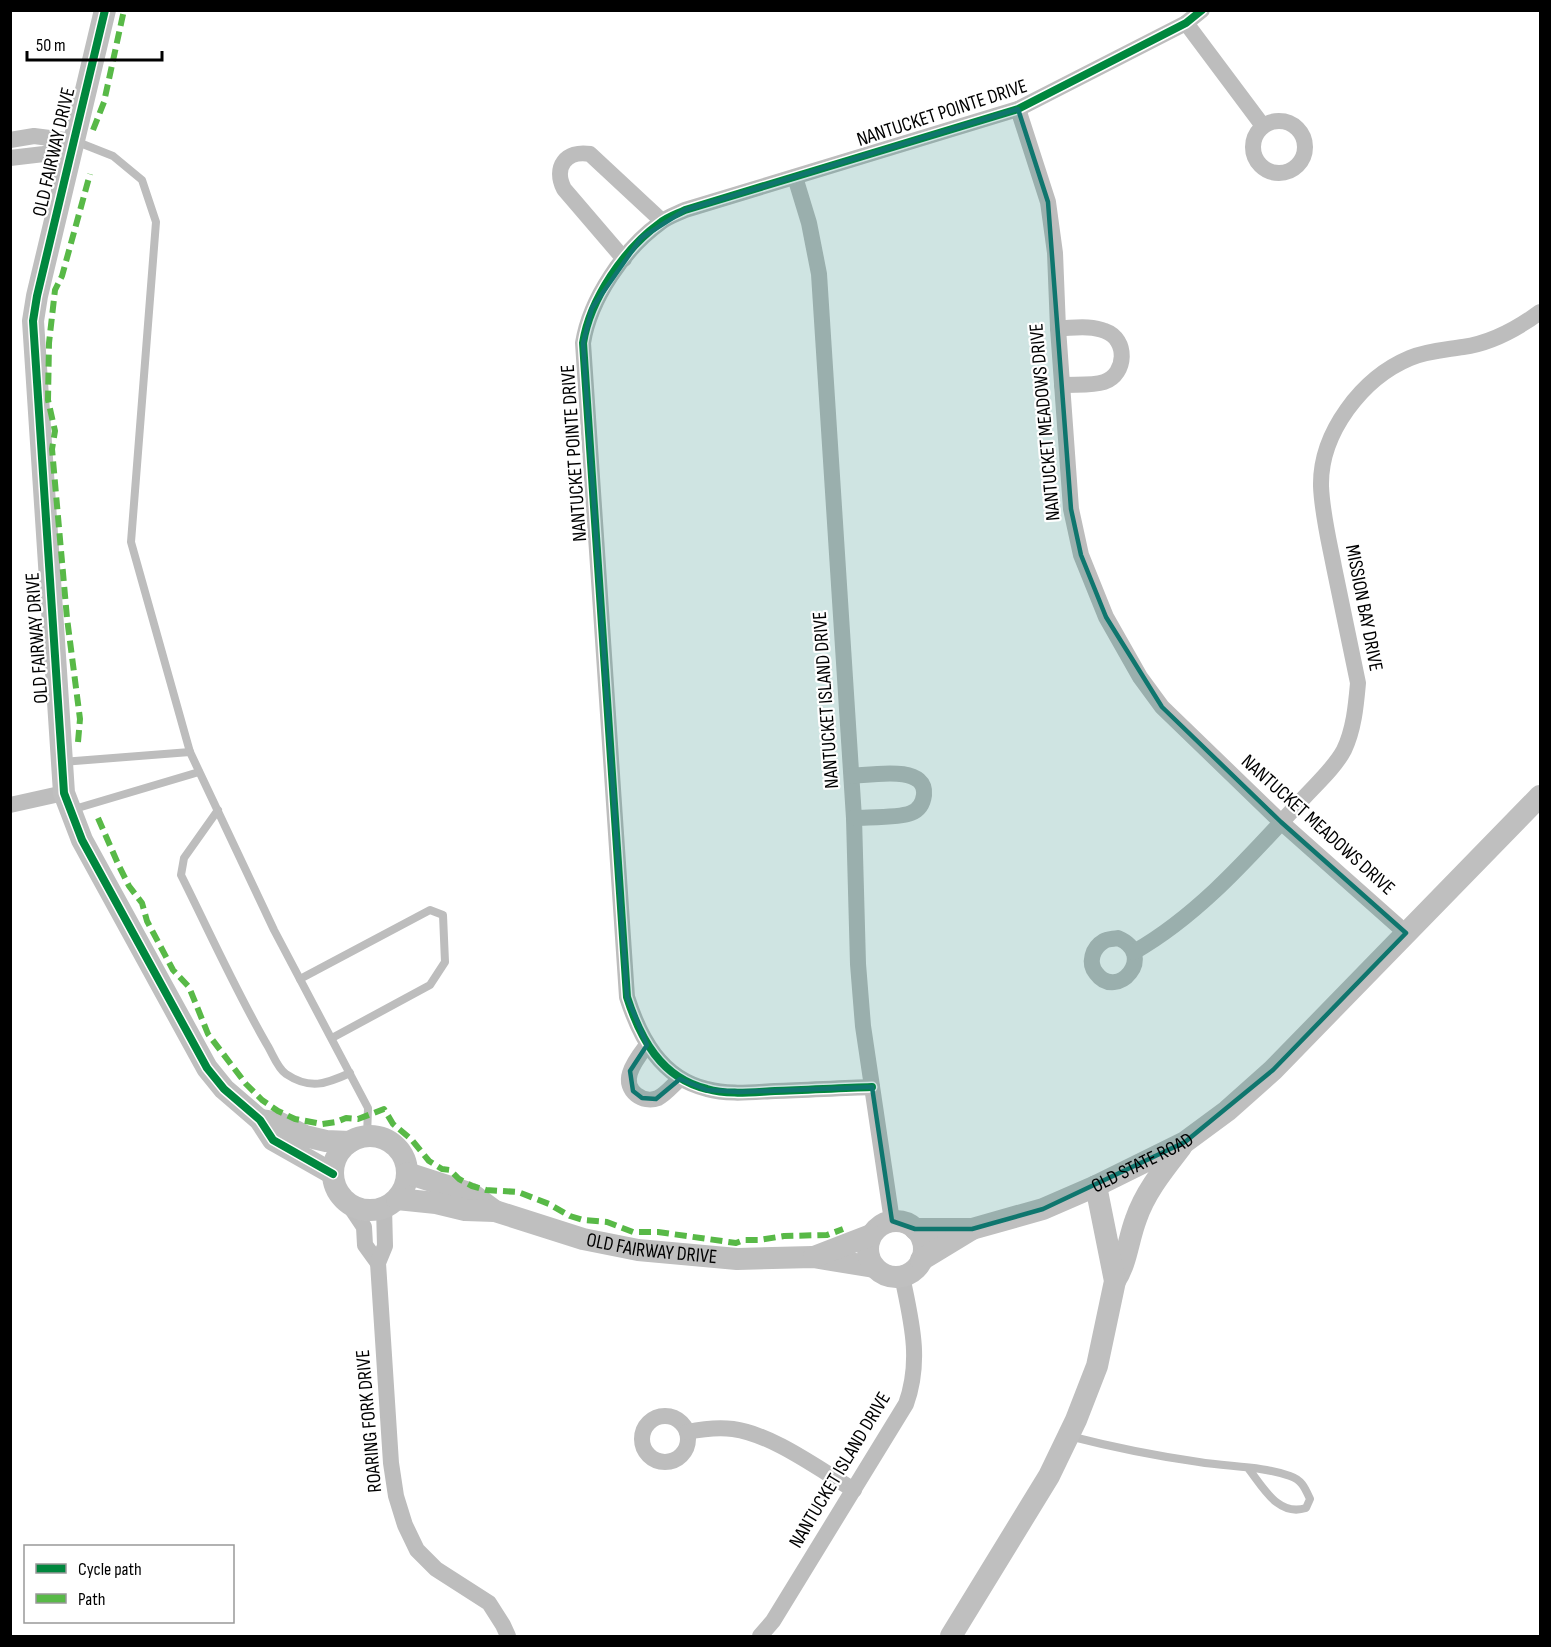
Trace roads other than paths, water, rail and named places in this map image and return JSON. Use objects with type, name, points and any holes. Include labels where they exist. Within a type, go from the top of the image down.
[{"type":"street","name":"OLD FAIRWAY DRIVE","points":[[105,10],[33,321],[61,762],[67,802],[82,840],[207,1068],[230,1095],[260,1120],[273,1140],[333,1174]]},
{"type":"street","name":"NANTUCKET POINTE DRIVE","points":[[872,1087],[739,1092],[707,1090],[680,1079],[662,1064],[647,1045],[635,1022],[627,997],[583,343],[586,325],[601,291],[624,259],[641,238],[662,221],[685,210],[1018,109],[1186,23],[1202,10]]},
{"type":"street","points":[[1186,23],[1263,126]]},
{"type":"street","name":"NANTUCKET MEADOWS DRIVE","points":[[1018,109],[1048,202],[1055,253],[1071,509],[1081,555],[1106,618],[1140,677],[1162,707],[1281,822],[1406,933]]},
{"type":"street","points":[[10,140],[33,136],[74,141]]},
{"type":"street","points":[[10,158],[44,154],[74,141]]},
{"type":"street","points":[[624,259],[564,189],[559,173],[566,159],[574,154],[590,154],[662,221]]},
{"type":"street","name":"NANTUCKET ISLAND DRIVE","points":[[795,177],[809,223],[819,274],[852,776],[858,964],[863,1026],[892,1221]]},
{"type":"street","name":"MISSION BAY DRIVE","points":[[1134,952],[1160,937],[1213,892],[1281,822],[1344,751],[1356,707],[1358,683],[1327,533],[1321,485],[1326,454],[1336,428],[1352,403],[1377,376],[1401,363],[1435,350],[1496,340],[1540,312]]},
{"type":"street","points":[[1058,327],[1099,329],[1108,332],[1121,346],[1123,356],[1120,368],[1106,382],[1062,385]]},
{"type":"street","points":[[852,776],[907,774],[919,781],[924,794],[922,804],[912,813],[854,818]]},
{"type":"street","name":"OLD STATE ROAD","points":[[951,1636],[1049,1476],[1069,1436],[1097,1366],[1115,1281],[1095,1186],[1185,1142],[1227,1111],[1274,1070],[1540,796]]},
{"type":"street","points":[[10,805],[67,802]]},
{"type":"street","points":[[647,1045],[630,1071],[629,1085],[633,1092],[642,1098],[656,1099],[680,1079]]},
{"type":"street","name":"OLD FAIRWAY DRIVE","points":[[260,1120],[280,1123],[305,1136],[327,1141],[359,1139]]},
{"type":"street","points":[[376,1136],[388,1140],[398,1149],[405,1160],[407,1173],[405,1186],[391,1203],[369,1210],[348,1203],[340,1195],[333,1174],[340,1150],[359,1139],[376,1136]]},
{"type":"street","points":[[1115,1281],[1124,1267],[1136,1217],[1154,1182],[1185,1142]]},
{"type":"street","name":"OLD FAIRWAY DRIVE","points":[[407,1173],[472,1194],[495,1211]]},
{"type":"street","points":[[972,1230],[915,1229],[901,1221],[892,1221],[876,1228],[871,1235],[868,1243],[870,1261],[883,1275],[902,1276],[910,1273],[921,1260],[972,1230],[1042,1209],[1095,1186]]},
{"type":"street","name":"ROARING FORK DRIVE","points":[[348,1203],[364,1227],[366,1245],[378,1263]]},
{"type":"street","name":"OLD FAIRWAY DRIVE","points":[[391,1203],[436,1203],[465,1210],[495,1211],[583,1239],[638,1250],[737,1259],[813,1257],[874,1267]]},
{"type":"street","name":"ROARING FORK DRIVE","points":[[391,1203],[385,1245],[378,1263],[391,1463],[396,1496],[405,1525],[417,1550],[436,1569],[489,1603],[508,1636]]},
{"type":"street","points":[[915,1229],[923,1244],[924,1252],[921,1260]]},
{"type":"street","name":"OLD FAIRWAY DRIVE","points":[[813,1257],[871,1235]]},
{"type":"street","name":"NANTUCKET ISLAND DRIVE","points":[[760,1636],[773,1621],[906,1404],[914,1383],[914,1336],[902,1276]]},
{"type":"street","points":[[687,1432],[706,1428],[735,1429],[763,1438],[854,1490]]},
{"type":"lane","points":[[74,141],[113,156],[142,180],[156,222],[131,542],[190,752],[274,930],[368,1108],[359,1139]]},
{"type":"lane","points":[[61,762],[190,752]]},
{"type":"lane","points":[[67,802],[199,772]]},
{"type":"lane","points":[[218,810],[184,858],[181,876],[283,1072],[300,1082],[315,1085],[328,1083],[350,1073]]},
{"type":"lane","points":[[300,979],[430,910],[443,915],[445,962],[430,985],[332,1038]]},
{"type":"lane","points":[[1069,1436],[1181,1459],[1248,1468],[1290,1476],[1302,1482],[1310,1499],[1306,1508],[1296,1512],[1276,1503],[1248,1468]]}]
